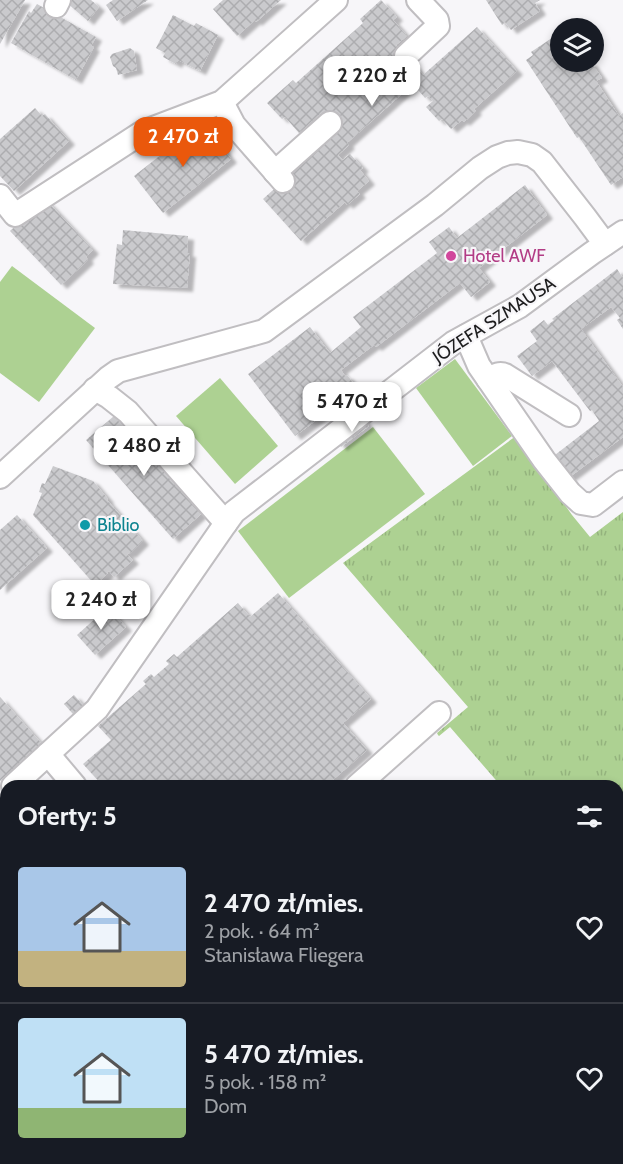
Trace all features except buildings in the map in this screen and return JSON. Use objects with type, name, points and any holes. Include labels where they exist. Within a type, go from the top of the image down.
[{"type":"street","points":[[0,196],[15,215],[143,132],[222,102],[336,0]]},
{"type":"street","points":[[406,56],[438,26],[436,20],[418,0]]},
{"type":"street","points":[[222,102],[234,125],[279,176],[330,123]]},
{"type":"street","points":[[0,477],[118,371],[264,331],[497,157],[518,152],[532,155],[542,162],[585,217],[617,238]]},
{"type":"street","name":"JÓZEFA SZMAUSA","points":[[20,780],[97,709],[234,512],[453,343],[520,306],[617,238]]},
{"type":"street","points":[[466,336],[479,366],[544,460],[570,493],[581,503],[592,505],[623,482]]},
{"type":"street","points":[[488,379],[501,373],[569,415]]},
{"type":"street","points":[[96,389],[128,412],[226,523]]},
{"type":"street","points":[[364,780],[439,713]]},
{"type":"street","points":[[48,754],[70,780]]},
{"type":"green space","points":[[12,266],[95,328],[39,402],[0,373],[0,282]]},
{"type":"green space","points":[[455,359],[512,436],[473,466],[416,388]]},
{"type":"green space","points":[[220,378],[278,446],[235,484],[176,416]]},
{"type":"green space","points":[[373,427],[425,494],[289,598],[238,531]]},
{"type":"green space","points":[[516,436],[590,537],[623,512],[623,780],[496,780],[450,727],[439,736],[437,733],[468,707],[343,563]]},
{"type":"place","name":"Hotel AWF","points":[[451,256]]},
{"type":"place","name":"Biblio","points":[[85,525]]}]
